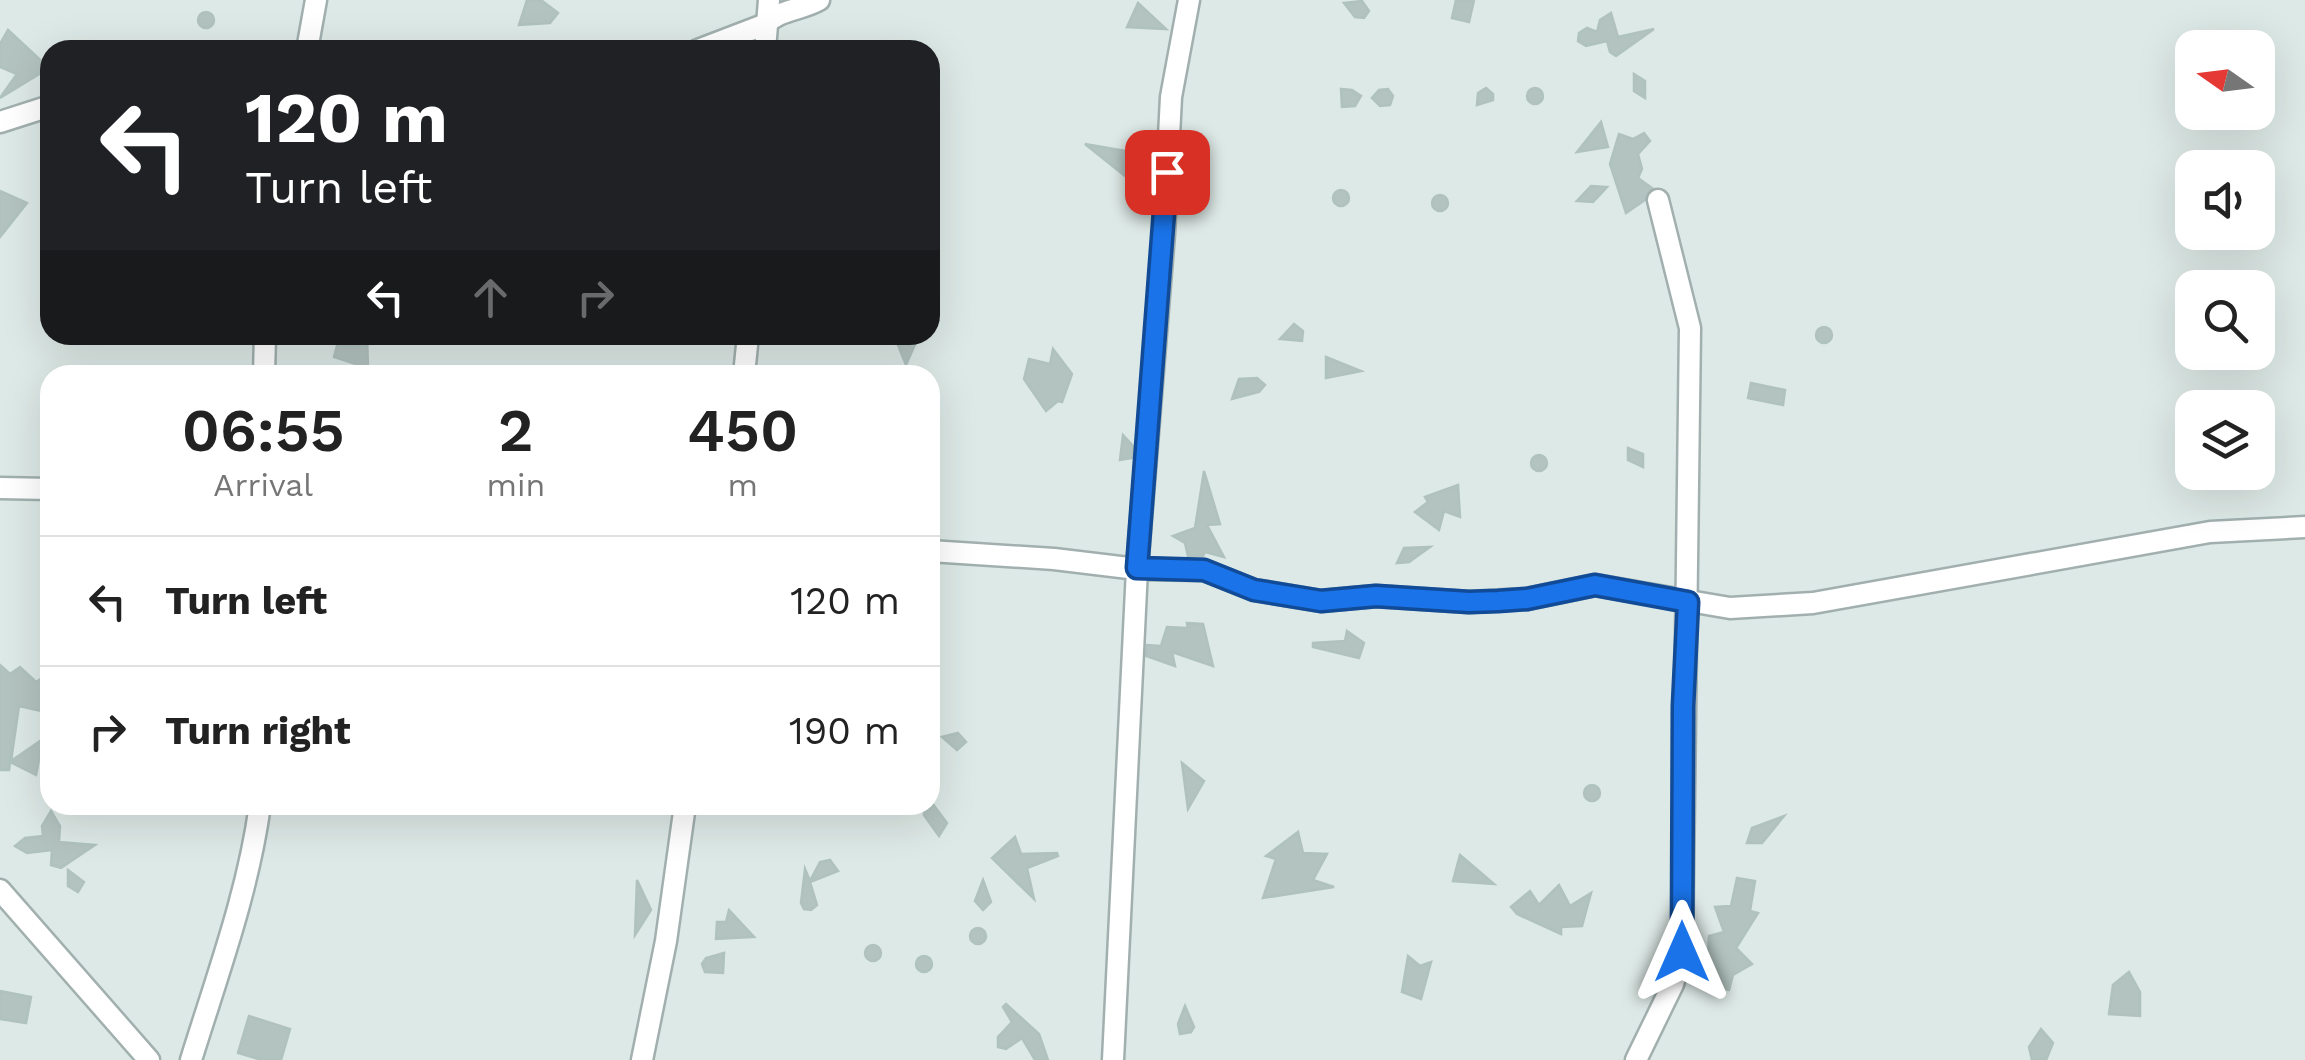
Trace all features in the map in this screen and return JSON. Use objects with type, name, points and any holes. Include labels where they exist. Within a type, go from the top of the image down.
[{"type":"street","points":[[309,40],[316,0]]},
{"type":"street","points":[[765,40],[769,0]]},
{"type":"street","points":[[724,40],[766,24],[774,15],[802,10],[819,0]]},
{"type":"street","points":[[1113,1060],[1137,568],[1171,97],[1189,0]]},
{"type":"street","points":[[0,122],[40,109]]},
{"type":"street","points":[[1636,1060],[1673,984],[1682,952],[1690,328],[1658,200]]},
{"type":"street","points":[[0,488],[40,489]]},
{"type":"street","points":[[940,552],[1204,570],[1254,590],[1321,601],[1376,596],[1469,602],[1508,600],[1595,585],[1730,608],[1813,603],[2210,532],[2305,527]]},
{"type":"street","points":[[191,1060],[232,932],[259,815]]},
{"type":"street","points":[[642,1060],[666,941],[684,815]]},
{"type":"street","points":[[0,890],[150,1060]]},
{"type":"building","points":[[527,0],[541,0],[558,13],[550,23],[519,25]]},
{"type":"building","points":[[1456,0],[1474,0],[1469,22],[1452,18]]},
{"type":"building","points":[[1362,1],[1369,11],[1364,18],[1355,17],[1344,3]]},
{"type":"building","points":[[1138,3],[1166,29],[1127,27]]},
{"type":"building","points":[[206,12],[214,20],[206,28],[198,20]]},
{"type":"building","points":[[1611,13],[1618,37],[1654,29],[1616,56],[1610,52],[1607,41],[1586,46],[1578,41],[1579,33],[1587,28],[1597,32],[1600,20]]},
{"type":"building","points":[[8,30],[40,60],[40,74],[0,98],[17,74],[0,67],[0,44]]},
{"type":"building","points":[[1634,74],[1645,81],[1645,98],[1634,91]]},
{"type":"building","points":[[1486,88],[1493,94],[1493,100],[1477,105],[1478,93]]},
{"type":"building","points":[[1535,88],[1543,96],[1535,104],[1527,96]]},
{"type":"building","points":[[1341,89],[1361,96],[1355,106],[1342,107]]},
{"type":"building","points":[[1388,89],[1393,96],[1390,105],[1380,106],[1372,98],[1379,90]]},
{"type":"building","points":[[1601,122],[1608,147],[1577,152]]},
{"type":"building","points":[[1644,133],[1650,141],[1638,154],[1642,169],[1638,178],[1652,188],[1645,200],[1626,213],[1610,164],[1619,134],[1633,139]]},
{"type":"building","points":[[1085,144],[1131,152],[1153,176],[1125,176]]},
{"type":"building","points":[[1591,186],[1607,187],[1593,202],[1577,201]]},
{"type":"building","points":[[1341,190],[1349,198],[1341,206],[1333,198]]},
{"type":"building","points":[[0,191],[27,203],[0,237]]},
{"type":"building","points":[[1440,195],[1448,203],[1440,211],[1432,203]]},
{"type":"building","points":[[1294,324],[1303,331],[1302,341],[1280,339]]},
{"type":"building","points":[[1824,327],[1832,335],[1824,343],[1816,335]]},
{"type":"building","points":[[367,345],[368,365],[334,357],[337,346]]},
{"type":"building","points":[[898,345],[915,345],[906,365]]},
{"type":"building","points":[[1053,349],[1072,374],[1062,402],[1046,411],[1024,379],[1029,359],[1050,364]]},
{"type":"building","points":[[1326,357],[1361,371],[1326,378]]},
{"type":"building","points":[[1257,378],[1265,385],[1259,392],[1232,399],[1239,379]]},
{"type":"building","points":[[1751,383],[1785,390],[1783,405],[1748,398]]},
{"type":"building","points":[[1123,435],[1133,446],[1132,458],[1120,460]]},
{"type":"building","points":[[1628,448],[1643,454],[1643,467],[1628,460]]},
{"type":"building","points":[[1539,455],[1547,463],[1539,471],[1531,463]]},
{"type":"building","points":[[1204,471],[1220,524],[1207,525],[1224,557],[1205,552],[1203,556],[1188,556],[1185,543],[1173,536],[1195,528]]},
{"type":"building","points":[[1458,485],[1460,517],[1444,511],[1439,530],[1415,512],[1428,502],[1425,497]]},
{"type":"building","points":[[1430,547],[1409,562],[1397,563],[1404,548]]},
{"type":"building","points":[[1187,623],[1203,624],[1213,666],[1172,652],[1175,666],[1146,656],[1147,645],[1161,646],[1167,627],[1188,628]]},
{"type":"building","points":[[1347,631],[1364,643],[1359,658],[1313,647],[1313,643],[1345,641]]},
{"type":"building","points":[[0,665],[10,674],[20,667],[36,682],[40,679],[40,711],[19,706],[11,761],[40,741],[40,754],[36,775],[10,762],[9,770],[0,770]]},
{"type":"building","points":[[958,733],[966,742],[957,750],[942,737]]},
{"type":"building","points":[[1182,763],[1204,781],[1188,809]]},
{"type":"building","points":[[1592,785],[1600,793],[1592,801],[1584,793]]},
{"type":"building","points":[[940,814],[947,823],[939,836],[924,815]]},
{"type":"building","points":[[49,815],[53,815],[60,826],[59,842],[95,845],[61,868],[51,865],[52,850],[27,853],[15,846],[25,838],[43,836],[42,826]]},
{"type":"building","points":[[1784,816],[1762,843],[1747,843],[1752,828]]},
{"type":"building","points":[[1298,832],[1303,853],[1327,854],[1313,880],[1334,887],[1263,898],[1276,859],[1266,856]]},
{"type":"building","points":[[1015,837],[1021,854],[1058,856],[1027,868],[1034,899],[992,858]]},
{"type":"building","points":[[1460,855],[1494,884],[1453,881]]},
{"type":"building","points":[[830,860],[838,871],[810,882],[817,905],[811,910],[804,909],[801,903],[805,869],[810,881],[820,862]]},
{"type":"building","points":[[68,870],[84,882],[78,892],[68,886]]},
{"type":"building","points":[[1737,878],[1755,881],[1750,911],[1758,913],[1736,948],[1752,964],[1733,975],[1729,990],[1712,986],[1715,976],[1700,973],[1704,957],[1708,958],[1709,936],[1724,932],[1715,907],[1731,906]]},
{"type":"building","points":[[637,880],[651,910],[635,935]]},
{"type":"building","points":[[983,880],[991,902],[983,910],[975,901]]},
{"type":"building","points":[[1559,885],[1570,906],[1591,893],[1582,926],[1561,927],[1561,934],[1517,914],[1511,907],[1530,891],[1539,905]]},
{"type":"building","points":[[729,910],[754,937],[716,939],[717,922],[726,922]]},
{"type":"building","points":[[978,928],[986,936],[978,944],[970,936]]},
{"type":"building","points":[[873,945],[881,953],[873,961],[865,953]]},
{"type":"building","points":[[724,953],[723,973],[705,972],[702,964],[706,958]]},
{"type":"building","points":[[924,956],[932,964],[924,972],[916,964]]},
{"type":"building","points":[[1408,956],[1420,966],[1431,962],[1421,999],[1402,992]]},
{"type":"building","points":[[2129,972],[2140,992],[2140,1016],[2109,1014],[2113,985]]},
{"type":"building","points":[[0,991],[31,997],[26,1023],[0,1019]]},
{"type":"building","points":[[1006,1004],[1039,1034],[1048,1060],[1035,1060],[1022,1038],[1006,1049],[998,1047],[998,1037],[1012,1022],[1003,1007]]},
{"type":"building","points":[[1185,1006],[1194,1027],[1191,1032],[1180,1034],[1178,1024]]},
{"type":"building","points":[[249,1016],[290,1029],[281,1060],[262,1060],[238,1053]]},
{"type":"building","points":[[2041,1029],[2053,1043],[2046,1060],[2032,1060],[2029,1047]]},
{"type":"route","points":[[1167,172],[1137,568],[1204,570],[1254,590],[1321,601],[1376,596],[1498,601],[1595,585],[1688,602],[1683,706],[1682,952]]}]
